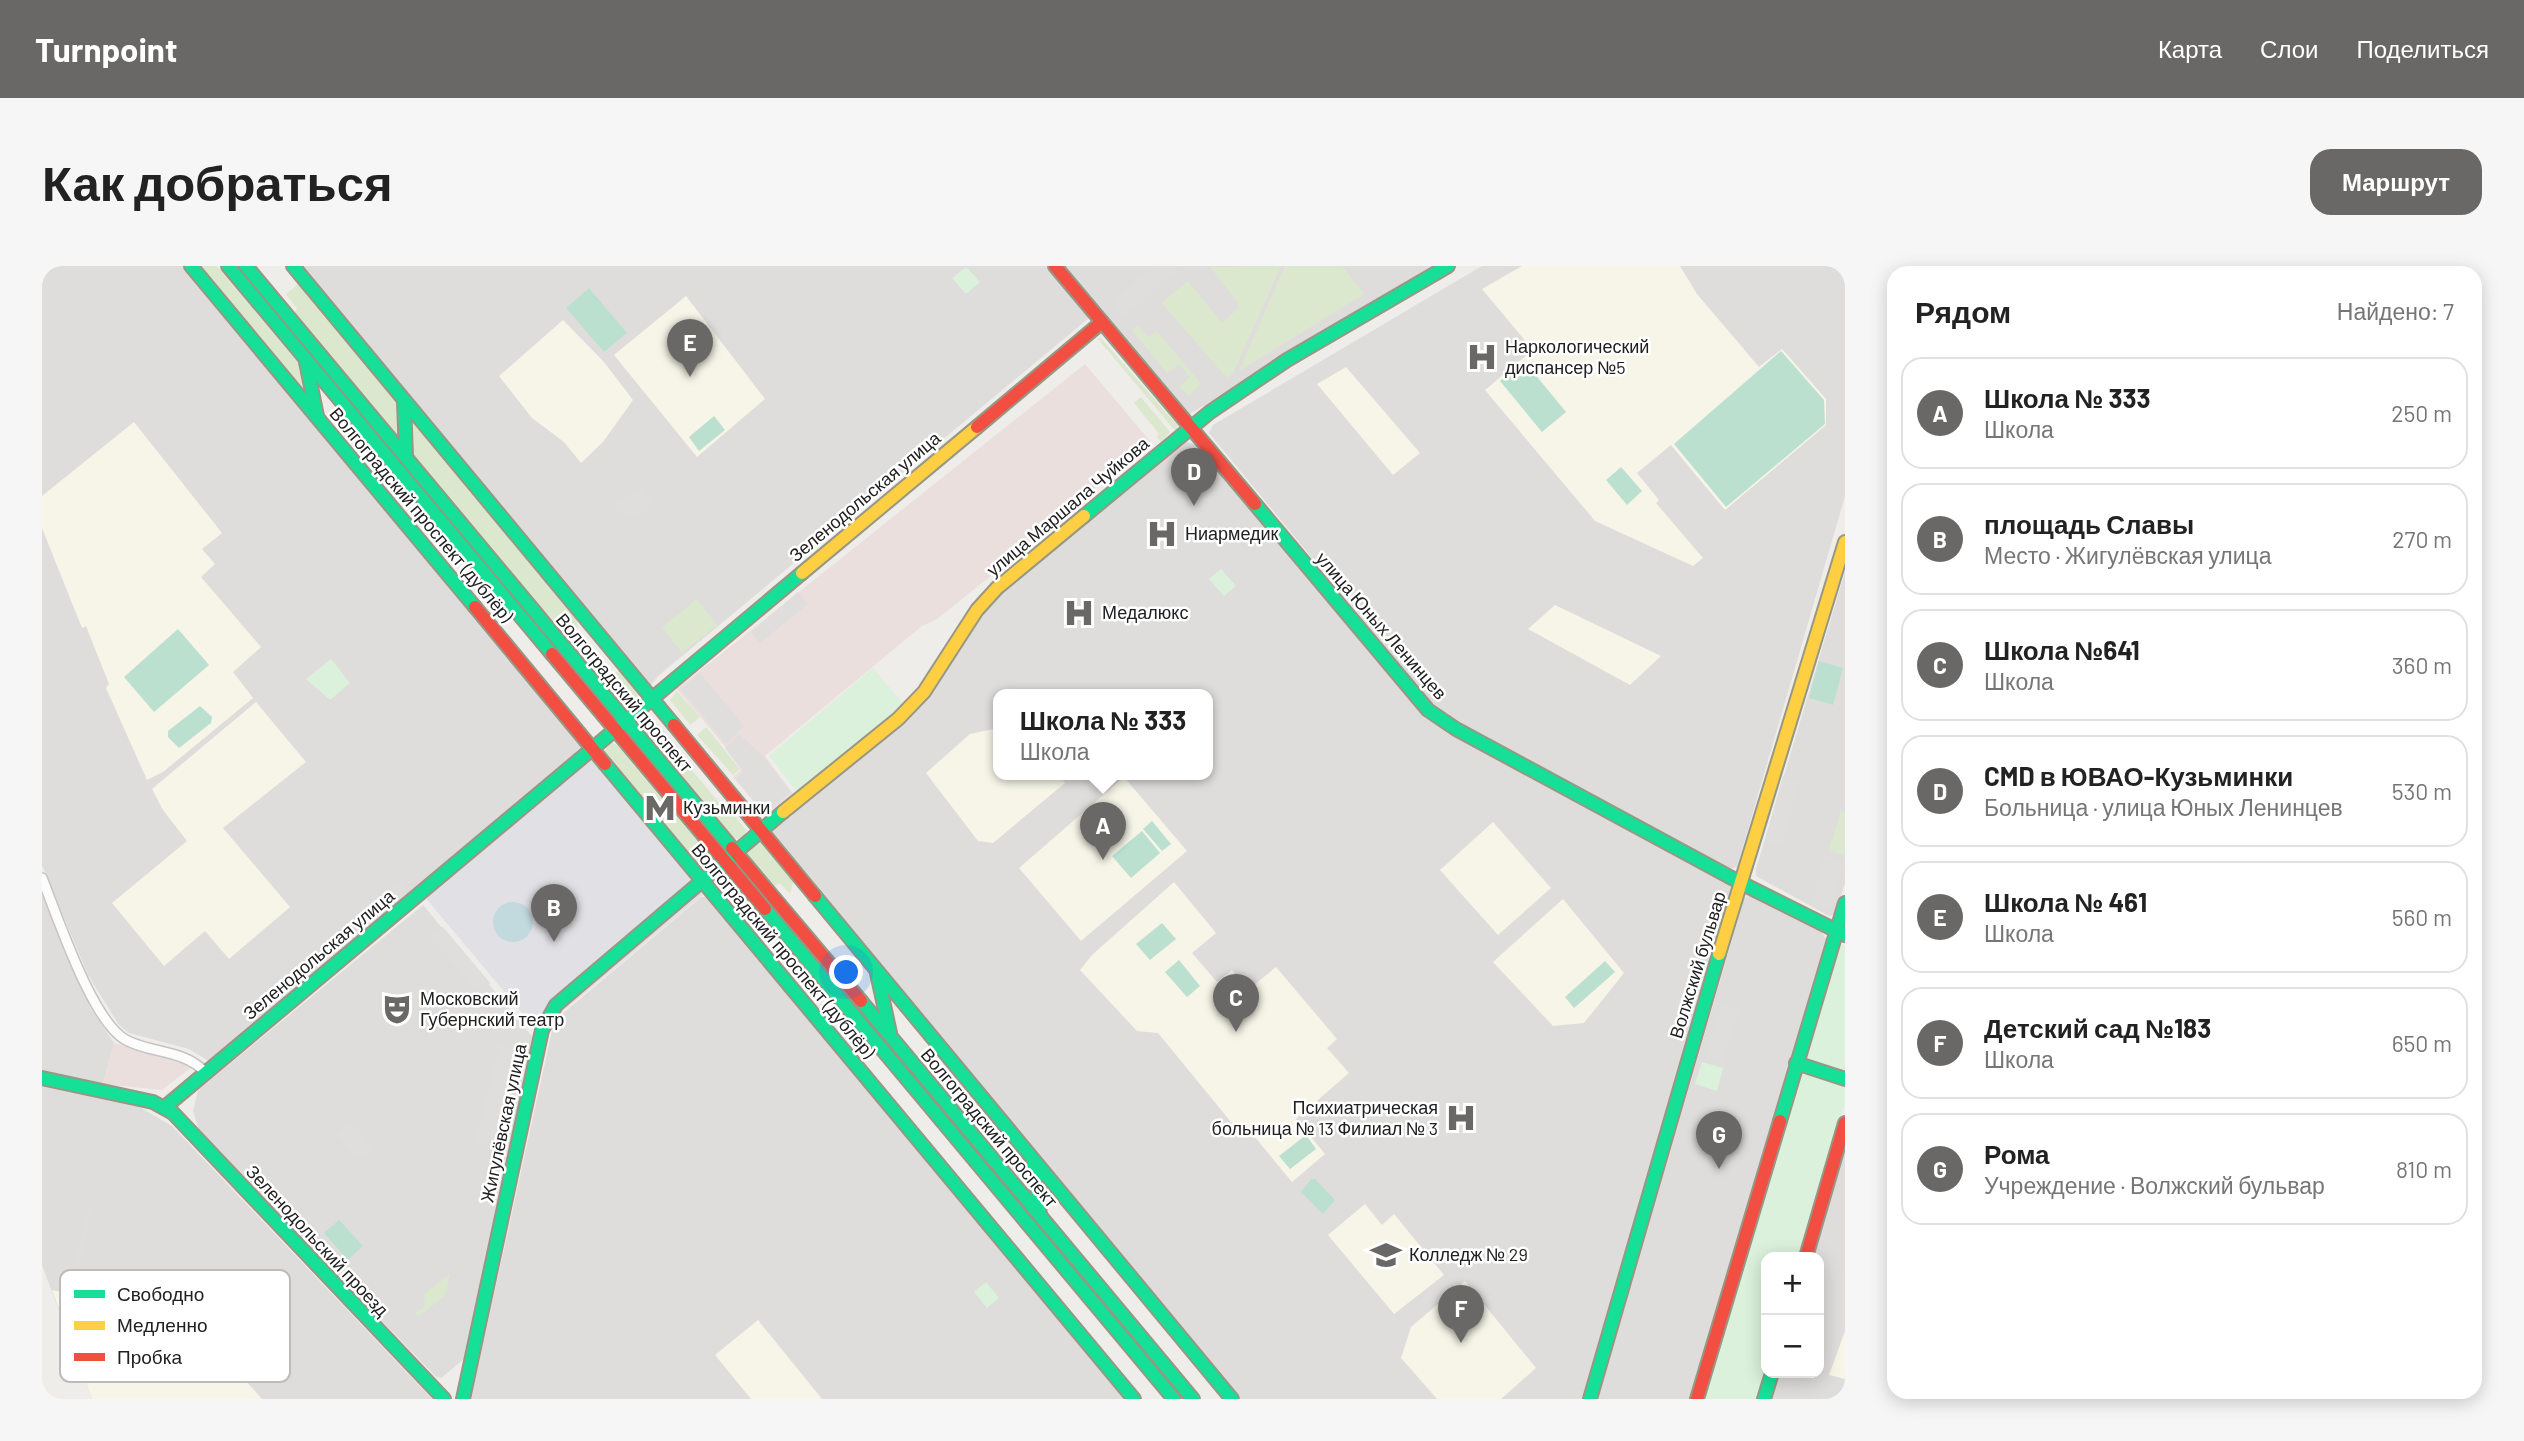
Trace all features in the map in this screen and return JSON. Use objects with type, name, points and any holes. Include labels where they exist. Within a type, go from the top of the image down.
[{"type":"street","name":"Волгоградский проспект (дублёр)","points":[[191,266],[1134,1399]]},
{"type":"street","name":"Волгоградский проспект","points":[[228,266],[730,855],[895,1043],[1193,1399]]},
{"type":"street","name":"Волгоградский проспект","points":[[246,266],[408,460],[618,724]]},
{"type":"street","points":[[293,266],[1232,1399]]},
{"type":"street","name":"улица Юных Ленинцев","points":[[1055,266],[1428,710],[1456,729],[1741,883],[1841,932]]},
{"type":"street","name":"улица Маршала Чуйкова","points":[[730,855],[914,703],[977,610],[997,588],[1191,428],[1287,360],[1448,266]]},
{"type":"street","name":"Зеленодольская улица","points":[[165,1107],[649,698],[1102,322]]},
{"type":"street","points":[[305,359],[313,383],[317,417]]},
{"type":"street","points":[[403,400],[407,415],[403,443],[408,460]]},
{"type":"street","name":"Волжский бульвар","points":[[1590,1399],[1741,883],[1845,542]]},
{"type":"street","name":"Волгоградский проспект","points":[[730,855],[1174,1399]]},
{"type":"street","name":"Жигулёвская улица","points":[[463,1399],[546,1017],[556,1004],[730,855]]},
{"type":"street","points":[[42,878],[84,981],[112,1029],[131,1042],[186,1057],[205,1072]]},
{"type":"street","points":[[1698,1399],[1796,1063],[1841,932],[1845,903]]},
{"type":"street","points":[[876,968],[881,984],[883,1012],[895,1043]]},
{"type":"street","points":[[1796,1063],[1845,1079]]},
{"type":"street","points":[[42,1078],[165,1107]]},
{"type":"street","name":"Зеленодольский проезд","points":[[165,1107],[439,1394]]},
{"type":"street","points":[[1807,1252],[1845,1124]]},
{"type":"street","points":[[1033,1159],[1036,1205],[1041,1218]]},
{"type":"street","points":[[439,1394],[457,1392],[469,1370]]},
{"type":"street","points":[[1764,1399],[1770,1378]]},
{"type":"shaded area","points":[[42,266],[183,266],[584,745],[581,752],[402,906],[209,1061],[189,1049],[129,1033],[119,1025],[88,975],[42,865]]},
{"type":"shaded area","points":[[301,266],[1046,266],[1089,318],[658,676],[650,686]]},
{"type":"shaded area","points":[[1065,266],[1436,266],[1188,415]]},
{"type":"shaded area","points":[[1153,266],[1182,266],[1125,316],[1112,302]]},
{"type":"shaded area","points":[[1482,266],[1845,266],[1845,496],[1737,867],[1729,869],[1460,722],[1431,702],[1209,433],[1213,425]]},
{"type":"shaded area","points":[[1522,266],[1680,266],[1697,294],[1759,367],[1782,349],[1826,399],[1826,425],[1725,510],[1671,445],[1637,473],[1659,500],[1656,503],[1703,558],[1693,566],[1595,521],[1485,390],[1533,350],[1482,289]]},
{"type":"shaded area","points":[[686,296],[765,399],[697,457],[614,355]]},
{"type":"shaded area","points":[[563,320],[604,362],[633,400],[603,442],[581,463],[564,442],[532,418],[499,376]]},
{"type":"shaded area","points":[[1085,364],[1150,441],[986,580],[937,619],[922,626],[765,756],[793,794],[766,817],[733,777],[743,768],[677,689]]},
{"type":"shaded area","points":[[1346,367],[1420,453],[1393,475],[1317,384]]},
{"type":"shaded area","points":[[134,422],[222,533],[202,549],[215,564],[201,577],[261,647],[233,672],[253,698],[163,772],[147,780],[106,688],[109,684],[86,626],[82,628],[42,528],[42,496]]},
{"type":"shaded area","points":[[1186,442],[1197,445],[1425,718],[1726,882],[1731,888],[1582,1399],[1237,1399],[770,833],[897,726],[993,599]]},
{"type":"shaded area","points":[[641,486],[655,503],[640,516],[622,514],[613,503],[624,500]]},
{"type":"shaded area","points":[[1845,572],[1845,883],[1835,914],[1829,916],[1756,876],[1756,869]]},
{"type":"shaded area","points":[[798,592],[808,604],[760,643],[751,632]]},
{"type":"shaded area","points":[[1555,605],[1661,656],[1630,685],[1528,629]]},
{"type":"shaded area","points":[[700,673],[744,726],[726,744],[681,689]]},
{"type":"shaded area","points":[[256,702],[306,762],[223,828],[290,907],[229,959],[205,931],[164,966],[112,903],[187,841],[163,810],[152,789]]},
{"type":"shaded area","points":[[993,729],[993,780],[1063,780],[1065,783],[993,843],[978,841],[926,773],[970,734]]},
{"type":"shaded area","points":[[739,734],[764,757],[791,792],[765,814],[736,779],[743,772],[725,748]]},
{"type":"shaded area","points":[[583,750],[705,893],[562,1012],[545,1040],[418,889]]},
{"type":"shaded area","points":[[1783,776],[1800,781],[1782,846],[1765,841]]},
{"type":"shaded area","points":[[1121,780],[1127,780],[1187,851],[1081,941],[1019,868]]},
{"type":"shaded area","points":[[1493,822],[1551,888],[1498,935],[1440,870]]},
{"type":"shaded area","points":[[1824,855],[1844,861],[1830,908],[1812,900]]},
{"type":"shaded area","points":[[400,880],[409,891],[369,925],[360,913]]},
{"type":"shaded area","points":[[1174,882],[1216,933],[1192,953],[1217,982],[1232,970],[1248,990],[1276,967],[1337,1039],[1327,1048],[1349,1073],[1296,1119],[1325,1154],[1292,1182],[1249,1130],[1240,1133],[1158,1033],[1137,1031],[1080,970],[1092,955]]},
{"type":"shaded area","points":[[42,891],[91,1009],[114,1043],[103,1084],[42,1071]]},
{"type":"shaded area","points":[[1749,895],[1821,931],[1828,942],[1690,1399],[1598,1399],[1744,899]]},
{"type":"shaded area","points":[[701,897],[707,897],[1129,1399],[471,1399],[552,1031],[561,1015]]},
{"type":"shaded area","points":[[1563,899],[1624,973],[1584,1023],[1553,1026],[1493,962]]},
{"type":"shaded area","points":[[423,905],[535,1040],[468,1348],[464,1359],[441,1378],[435,1376],[199,1130],[193,1111],[198,1091],[203,1086]]},
{"type":"shaded area","points":[[443,927],[491,984],[471,986],[430,937]]},
{"type":"shaded area","points":[[1721,1005],[1739,1010],[1724,1062],[1706,1057]]},
{"type":"shaded area","points":[[114,1043],[194,1065],[162,1090],[103,1084]]},
{"type":"shaded area","points":[[499,1045],[522,1050],[500,1150],[476,1141]]},
{"type":"shaded area","points":[[42,1085],[141,1108],[172,1126],[432,1399],[92,1399],[86,1382],[290,1382],[290,1270],[60,1270],[60,1313],[42,1265]]},
{"type":"shaded area","points":[[350,1119],[374,1149],[358,1160],[336,1135]]},
{"type":"shaded area","points":[[1845,1147],[1845,1399],[1770,1399],[1776,1378],[1824,1378],[1824,1252],[1814,1252]]},
{"type":"shaded area","name":"Колледж № 29","points":[[1365,1204],[1382,1225],[1394,1214],[1444,1275],[1394,1314],[1328,1235]]},
{"type":"shaded area","points":[[88,1207],[92,1208],[78,1270],[60,1270],[60,1289],[54,1287],[60,1262],[74,1265]]},
{"type":"shaded area","points":[[1465,1281],[1536,1368],[1501,1399],[1437,1399],[1401,1358],[1411,1327]]},
{"type":"shaded area","points":[[52,1290],[60,1292],[60,1312]]},
{"type":"shaded area","points":[[758,1320],[822,1399],[751,1399],[715,1355]]},
{"type":"shaded area","points":[[1845,1331],[1845,1379],[1829,1375]]},
{"type":"shaded area","points":[[86,1382],[247,1382],[262,1399],[92,1399]]},
{"type":"green space","points":[[193,266],[217,266],[306,372],[309,404]]},
{"type":"green space","points":[[1281,266],[1233,373],[1227,378],[1162,303],[1188,281],[1222,323],[1239,308],[1237,301],[1210,267]]},
{"type":"green space","points":[[1285,266],[1342,266],[1364,294],[1239,371]]},
{"type":"green space","points":[[966,267],[980,282],[966,294],[952,278]]},
{"type":"green space","points":[[298,284],[402,408],[399,441],[294,313],[297,309],[286,294]]},
{"type":"green space","points":[[589,288],[627,333],[604,352],[566,308]]},
{"type":"green space","points":[[1138,325],[1148,337],[1157,331],[1201,384],[1189,395],[1179,387],[1190,377],[1179,364],[1167,373],[1132,330]]},
{"type":"green space","points":[[1101,338],[1178,426],[1176,432],[1098,339]]},
{"type":"green space","points":[[1781,351],[1824,400],[1825,424],[1726,507],[1674,444]]},
{"type":"green space","points":[[1524,361],[1566,412],[1542,432],[1500,381]]},
{"type":"green space","points":[[1141,397],[1170,432],[1161,442],[1157,437],[1159,434],[1134,403]]},
{"type":"green space","points":[[714,416],[725,430],[699,451],[689,437]]},
{"type":"green space","points":[[410,417],[577,618],[578,639],[561,618],[556,622],[539,607],[409,451]]},
{"type":"green space","points":[[1621,467],[1642,491],[1627,505],[1606,480]]},
{"type":"green space","points":[[1221,569],[1236,586],[1224,596],[1209,579]]},
{"type":"green space","points":[[697,599],[717,625],[682,653],[662,627]]},
{"type":"green space","points":[[178,629],[209,665],[154,712],[124,677]]},
{"type":"green space","points":[[331,659],[350,683],[330,700],[306,679]]},
{"type":"green space","points":[[1819,661],[1843,668],[1833,705],[1809,698]]},
{"type":"green space","points":[[873,668],[902,702],[903,707],[797,792],[769,756]]},
{"type":"green space","points":[[619,669],[639,695],[639,700],[631,706],[607,683]]},
{"type":"green space","points":[[677,691],[700,717],[690,725],[670,700]]},
{"type":"green space","points":[[200,706],[212,717],[211,723],[179,748],[168,737],[168,731]]},
{"type":"green space","points":[[648,713],[677,746],[674,749],[728,813],[731,811],[746,830],[743,839],[733,839],[638,724],[640,716]]},
{"type":"green space","points":[[706,727],[740,769],[733,775],[697,735]]},
{"type":"green space","points":[[612,743],[617,745],[709,855],[706,865],[695,866],[603,752]]},
{"type":"green space","points":[[1841,811],[1845,813],[1845,856],[1829,850]]},
{"type":"green space","points":[[1152,821],[1171,844],[1162,851],[1143,829]]},
{"type":"green space","points":[[1142,831],[1160,853],[1131,878],[1112,856]]},
{"type":"green space","points":[[757,841],[763,843],[794,878],[790,894],[780,883],[775,886],[747,856],[749,846]]},
{"type":"green space","points":[[1162,923],[1176,939],[1150,960],[1136,944]]},
{"type":"green space","points":[[1840,944],[1845,946],[1845,1075],[1804,1060]]},
{"type":"green space","points":[[1179,960],[1200,986],[1187,997],[1165,972]]},
{"type":"green space","points":[[1605,961],[1615,972],[1574,1008],[1565,997]]},
{"type":"green space","points":[[1702,1062],[1723,1068],[1717,1091],[1695,1084]]},
{"type":"green space","points":[[1801,1070],[1845,1084],[1845,1102],[1800,1252],[1761,1252],[1761,1378],[1763,1378],[1757,1399],[1705,1399]]},
{"type":"green space","points":[[1306,1135],[1316,1149],[1290,1169],[1279,1156]]},
{"type":"green space","points":[[1311,1179],[1315,1179],[1335,1200],[1323,1214],[1301,1192]]},
{"type":"green space","points":[[339,1220],[363,1246],[348,1260],[324,1233]]},
{"type":"green space","points":[[450,1274],[445,1296],[418,1317],[415,1313],[424,1307],[425,1293]]},
{"type":"green space","points":[[986,1282],[999,1298],[987,1308],[974,1292]]},
{"type":"water","points":[[513,902],[527,908],[533,922],[527,936],[513,942],[499,936],[493,922],[499,908]]},
{"type":"traffic: fast","points":[[191,266],[475,607]]},
{"type":"traffic: fast","points":[[228,266],[552,654]]},
{"type":"traffic: fast","points":[[246,266],[732,848]]},
{"type":"traffic: fast","points":[[293,266],[674,725]]},
{"type":"traffic: fast","points":[[1084,516],[1210,412],[1287,360],[1448,266]]},
{"type":"traffic: fast","points":[[306,362],[317,416]]},
{"type":"traffic: fast","points":[[404,402],[406,456]]},
{"type":"traffic: fast","points":[[1255,504],[1428,710],[1456,729],[1741,883],[1845,935]]},
{"type":"traffic: fast","points":[[165,1107],[802,573]]},
{"type":"traffic: fast","points":[[605,764],[1134,1399]]},
{"type":"traffic: fast","points":[[463,1399],[542,1030],[556,1005],[783,812]]},
{"type":"traffic: fast","points":[[815,896],[1232,1399]]},
{"type":"traffic: fast","points":[[1780,1121],[1845,903]]},
{"type":"traffic: fast","points":[[765,909],[1174,1399]]},
{"type":"traffic: fast","points":[[1590,1399],[1719,954]]},
{"type":"traffic: fast","points":[[877,973],[890,1033]]},
{"type":"traffic: fast","points":[[861,1001],[1193,1399]]},
{"type":"traffic: fast","points":[[1796,1063],[1845,1079]]},
{"type":"traffic: fast","points":[[42,1078],[153,1102],[173,1113],[444,1399]]},
{"type":"traffic: fast","points":[[1033,1160],[1040,1215]]},
{"type":"traffic: fast","points":[[1764,1399],[1770,1378]]},
{"type":"traffic: slow","points":[[802,573],[977,427]]},
{"type":"traffic: slow","points":[[783,812],[898,719],[924,692],[977,610],[997,588],[1084,516]]},
{"type":"traffic: slow","points":[[1719,954],[1845,542]]},
{"type":"traffic: jam","points":[[1055,266],[1255,504]]},
{"type":"traffic: jam","points":[[977,427],[1102,322]]},
{"type":"traffic: jam","points":[[475,607],[605,764]]},
{"type":"traffic: jam","points":[[552,654],[765,909]]},
{"type":"traffic: jam","points":[[674,725],[815,896]]},
{"type":"traffic: jam","points":[[732,848],[861,1001]]},
{"type":"traffic: jam","points":[[1697,1399],[1780,1121]]},
{"type":"traffic: jam","points":[[1807,1252],[1845,1123]]},
{"type":"place","name":"Наркологический диспансер №5","points":[[1482,357]]},
{"type":"place","name":"Школа № 461","points":[[690,377]]},
{"type":"place","name":"CMD в ЮВАО-Кузьминки","points":[[1194,506]]},
{"type":"place","name":"Ниармедик","points":[[1162,534]]},
{"type":"place","name":"Медалюкс","points":[[1079,613]]},
{"type":"place","name":"Кузьминки","points":[[660,808]]},
{"type":"place","name":"Школа № 333","points":[[1103,860]]},
{"type":"place","name":"площадь Славы","points":[[554,942]]},
{"type":"place","name":"Московский Губернский театр","points":[[397,1009]]},
{"type":"place","name":"Школа №641","points":[[1236,1032]]},
{"type":"place","name":"Психиатрическая больница № 13 Филиал № 3","points":[[1461,1118]]},
{"type":"place","name":"Рома","points":[[1719,1169]]},
{"type":"place","name":"Колледж № 29","points":[[1386,1255]]},
{"type":"place","name":"Детский сад №183","points":[[1461,1343]]}]
